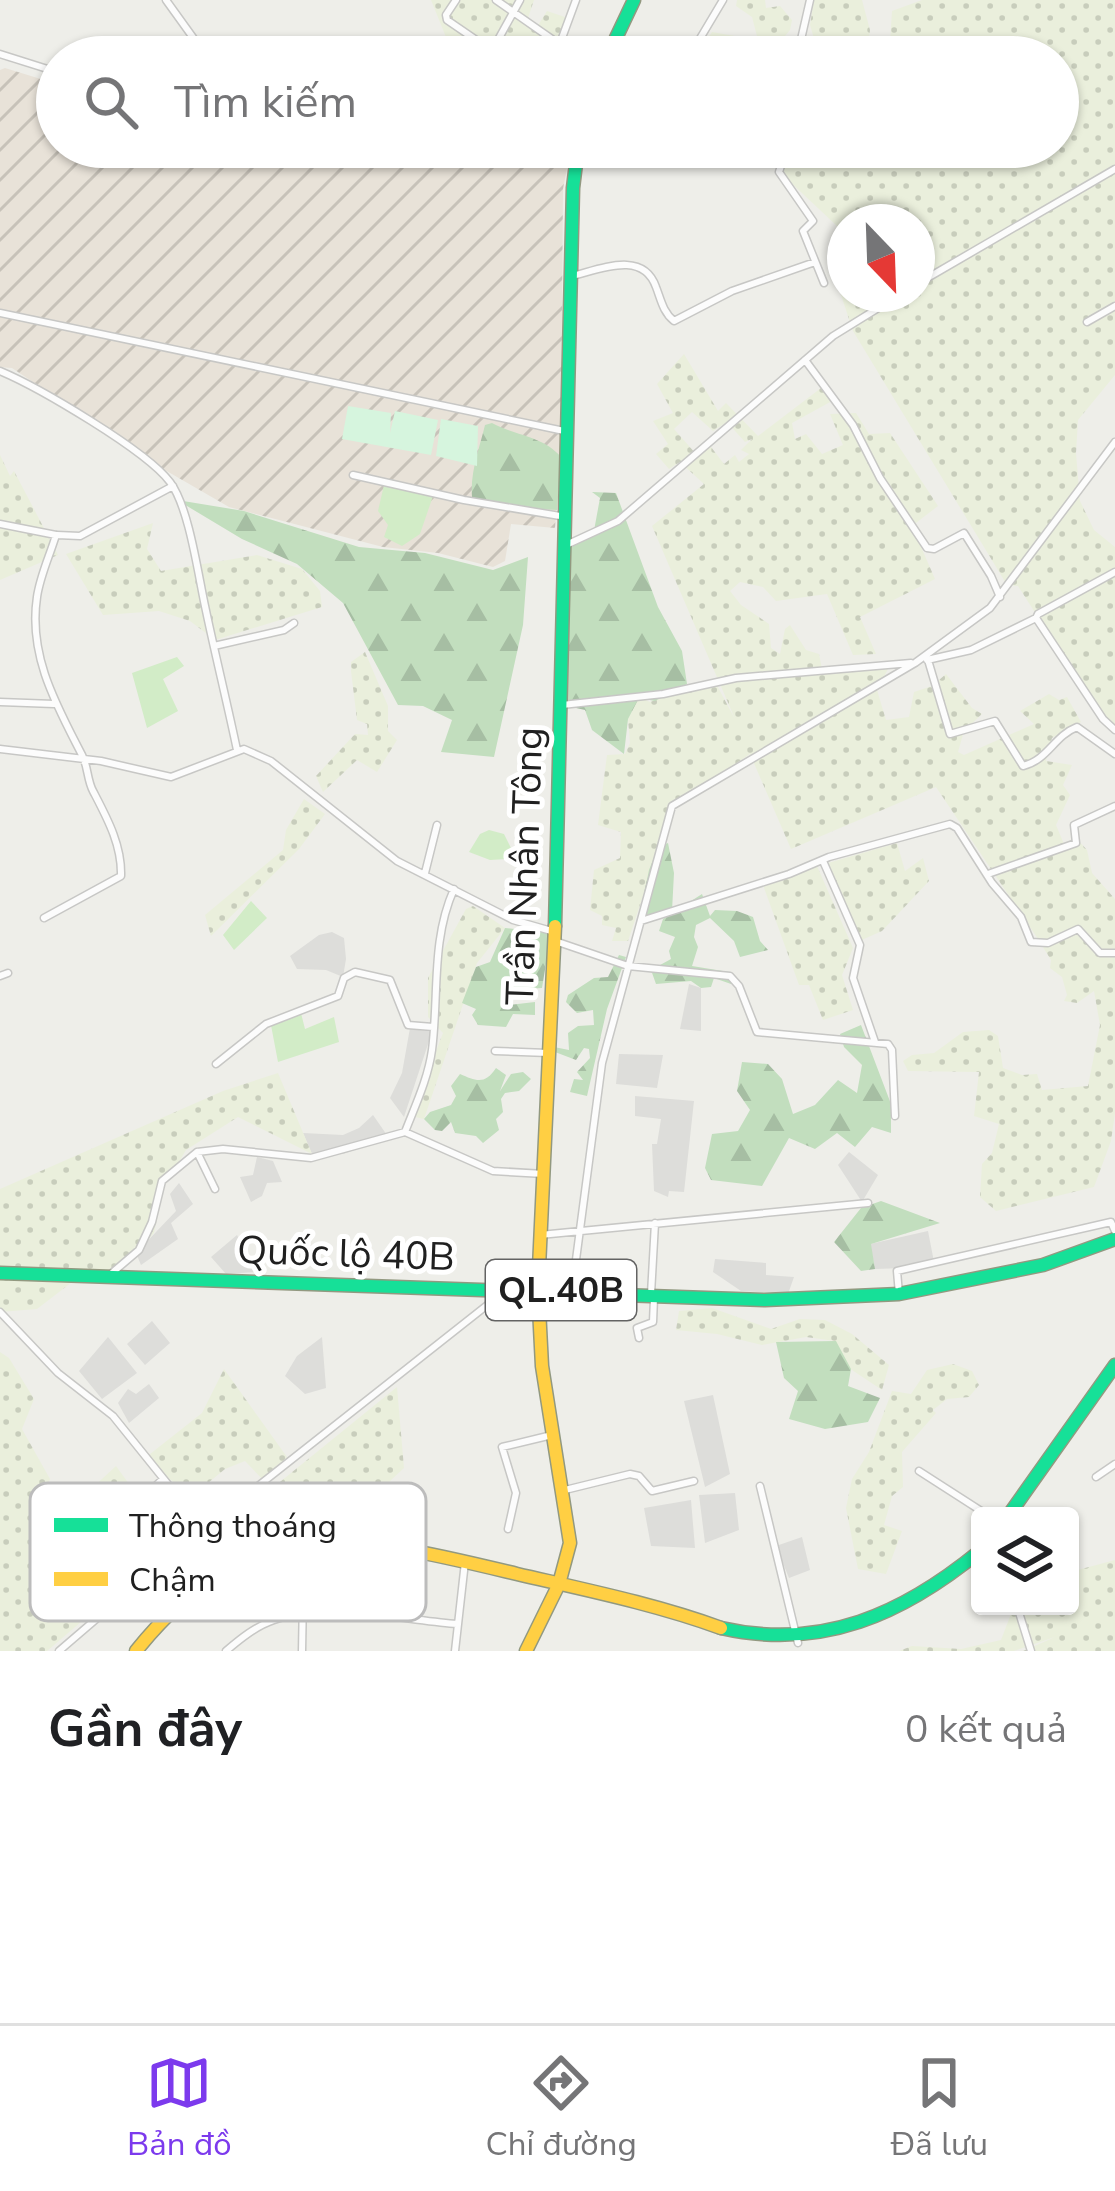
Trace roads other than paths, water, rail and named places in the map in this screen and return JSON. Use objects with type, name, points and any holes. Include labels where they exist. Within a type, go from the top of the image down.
[{"type":"main road","points":[[617,36],[634,0]]},
{"type":"main road","name":"Trần Nhân Tông","points":[[526,1651],[559,1584],[570,1543],[552,1436],[538,1289],[555,937],[577,168]]},
{"type":"main road","name":"Quốc lộ 40B","points":[[0,1273],[765,1300],[898,1294],[1042,1265],[1115,1235]]},
{"type":"main road","points":[[1014,1507],[1115,1365]]},
{"type":"main road","points":[[426,1554],[679,1613],[764,1643],[798,1643],[880,1616],[950,1577],[971,1558]]},
{"type":"main road","points":[[136,1651],[161,1621]]},
{"type":"street","points":[[166,0],[192,36]]},
{"type":"street","points":[[456,0],[447,20],[470,36]]},
{"type":"street","points":[[496,0],[548,36]]},
{"type":"street","points":[[500,36],[520,0]]},
{"type":"street","points":[[562,36],[576,0]]},
{"type":"street","points":[[702,36],[723,0]]},
{"type":"street","points":[[804,36],[810,0]]},
{"type":"street","points":[[2,57],[36,66]]},
{"type":"street","points":[[782,168],[780,176],[813,221],[802,232],[824,283]]},
{"type":"street","points":[[935,274],[1115,170]]},
{"type":"street","points":[[572,276],[622,265],[641,267],[652,277],[674,321],[732,291],[815,262]]},
{"type":"street","points":[[1087,322],[1115,306]]},
{"type":"street","points":[[566,545],[618,521],[841,330],[871,312]]},
{"type":"street","points":[[0,313],[569,432]]},
{"type":"street","points":[[805,360],[853,425],[884,486],[927,548],[964,533],[1000,597]]},
{"type":"street","points":[[0,371],[33,385],[130,449],[172,486],[192,544],[237,750]]},
{"type":"street","points":[[572,1290],[602,1063],[672,806],[916,662],[1000,597],[1115,442]]},
{"type":"street","points":[[353,475],[566,517]]},
{"type":"street","points":[[0,524],[80,536],[172,486]]},
{"type":"street","points":[[44,918],[121,876],[122,850],[109,831],[85,759],[45,680],[37,598],[56,535]]},
{"type":"street","points":[[561,705],[663,694],[736,678],[916,662],[971,650],[1036,619],[1115,572]]},
{"type":"street","points":[[1036,619],[1115,730]]},
{"type":"street","points":[[214,646],[294,623]]},
{"type":"street","points":[[928,660],[950,734],[995,721],[1023,766],[1039,762],[1062,735],[1078,727],[1115,754]]},
{"type":"street","points":[[0,702],[54,704]]},
{"type":"street","points":[[0,749],[85,759],[171,777],[237,750],[271,761],[397,861],[513,920],[628,966],[730,976],[739,986],[757,1032],[888,1044],[895,1116]]},
{"type":"street","points":[[988,874],[1076,843],[1076,824],[1115,806]]},
{"type":"street","points":[[641,921],[950,824],[1021,917],[1031,942],[1048,943],[1078,928],[1100,953],[1115,953]]},
{"type":"street","points":[[425,873],[437,825]]},
{"type":"street","points":[[823,861],[860,945],[853,978],[876,1044]]},
{"type":"street","points":[[405,1132],[429,1064],[440,939],[454,889]]},
{"type":"street","points":[[216,1064],[266,1024],[338,996],[344,978],[355,972],[390,980],[408,1024],[433,1027]]},
{"type":"street","points":[[495,1051],[548,1053]]},
{"type":"street","points":[[109,1275],[139,1250],[162,1181],[197,1152],[223,1149],[311,1158],[405,1132],[493,1171],[544,1174]]},
{"type":"street","points":[[197,1152],[215,1189]]},
{"type":"street","points":[[540,1235],[868,1203]]},
{"type":"street","points":[[898,1294],[897,1271],[1111,1222],[1115,1235]]},
{"type":"street","points":[[638,1338],[638,1328],[654,1319],[655,1223]]},
{"type":"street","points":[[262,1483],[508,1289]]},
{"type":"street","points":[[0,1312],[58,1373],[113,1416],[166,1483]]},
{"type":"street","points":[[508,1528],[516,1493],[502,1447],[552,1436]]},
{"type":"street","points":[[1096,1477],[1115,1464]]},
{"type":"street","points":[[920,1471],[974,1507]]},
{"type":"street","points":[[561,1491],[630,1474],[639,1476],[652,1491],[694,1481]]},
{"type":"street","points":[[160,1483],[163,1480]]},
{"type":"street","points":[[760,1486],[798,1643]]},
{"type":"street","points":[[455,1651],[465,1562]]},
{"type":"street","points":[[1020,1615],[1031,1651]]},
{"type":"street","points":[[59,1651],[95,1621]]},
{"type":"street","points":[[226,1651],[271,1621]]},
{"type":"street","points":[[302,1651],[303,1621]]},
{"type":"street","points":[[406,1621],[457,1624]]}]
